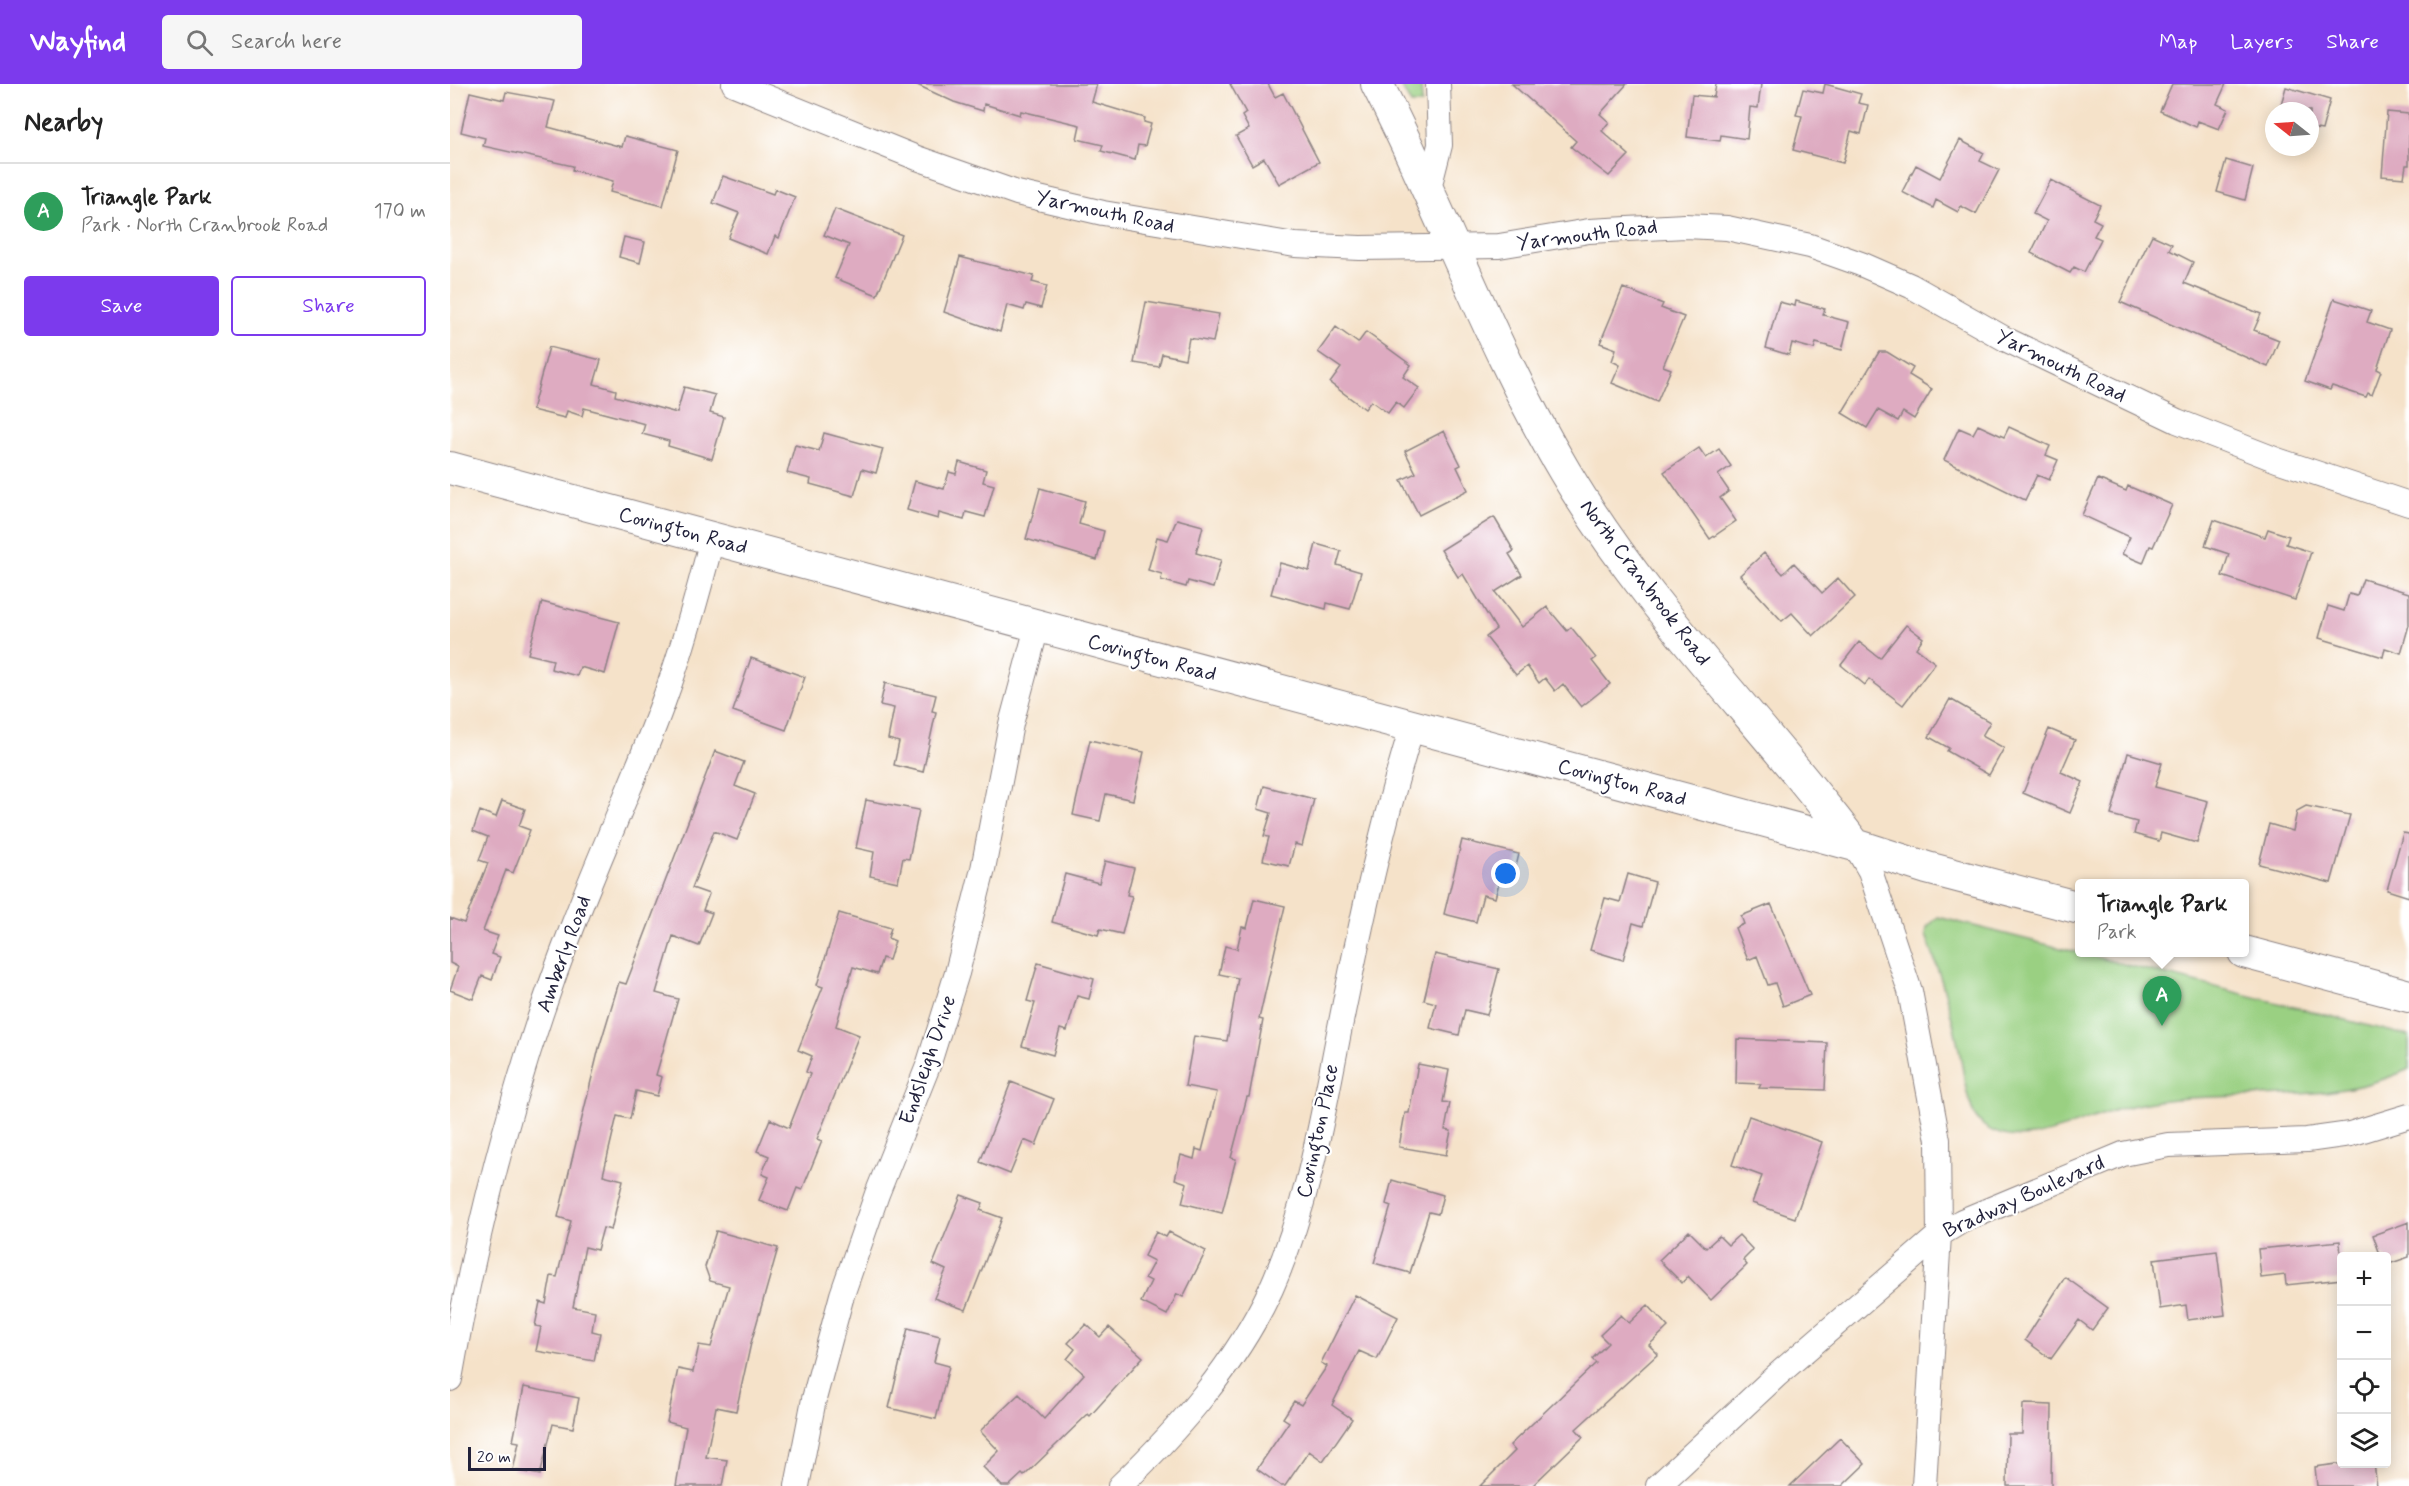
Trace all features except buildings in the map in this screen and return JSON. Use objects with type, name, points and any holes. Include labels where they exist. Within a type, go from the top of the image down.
[{"type":"street","name":"Yarmouth Road","points":[[735,84],[917,158],[1017,193],[1103,213],[1294,245],[1499,246],[1589,231],[1685,226],[1727,228],[1810,246],[1861,264],[1911,286],[2007,340],[2176,421],[2277,460],[2409,504]]},
{"type":"street","name":"North Cranbrook Road","points":[[1377,84],[1429,188],[1513,380],[1565,474],[1604,535],[1687,643],[1807,781],[1855,845]]},
{"type":"street","points":[[1429,188],[1440,145],[1438,84]]},
{"type":"street","name":"Covington Road","points":[[450,468],[1855,845]]},
{"type":"street","name":"Amberly Road","points":[[450,1379],[474,1249],[514,1098],[572,928],[664,701],[693,612],[712,539]]},
{"type":"street","name":"Endsleigh Drive","points":[[797,1486],[817,1389],[848,1275],[877,1194],[928,1066],[957,973],[983,869],[1011,724],[1037,627]]},
{"type":"street","name":"Covington Place","points":[[1120,1486],[1185,1418],[1244,1340],[1270,1289],[1300,1213],[1320,1134],[1365,908],[1412,727]]},
{"type":"street","points":[[1855,845],[1927,868],[2075,907]]},
{"type":"street","points":[[1855,845],[1870,871],[1910,991],[1938,1140],[1939,1234],[1924,1486]]},
{"type":"street","points":[[2249,953],[2409,996]]},
{"type":"street","name":"Bradway Boulevard","points":[[1658,1486],[1776,1376],[1939,1234],[2005,1202],[2123,1154],[2168,1145],[2201,1142],[2307,1140],[2350,1134],[2409,1116]]},
{"type":"green space","points":[[1400,84],[1421,84],[1422,104],[1411,104]]},
{"type":"green space","points":[[1938,917],[2075,952],[2075,957],[2096,957],[2409,1036],[2409,1069],[2375,1082],[2341,1090],[2307,1094],[2166,1100],[2131,1106],[2056,1131],[2018,1137],[2000,1134],[1984,1126],[1972,1109],[1949,1006],[1926,935],[1927,927]]},
{"type":"place","name":"Triangle Park","points":[[2162,1026]]}]
